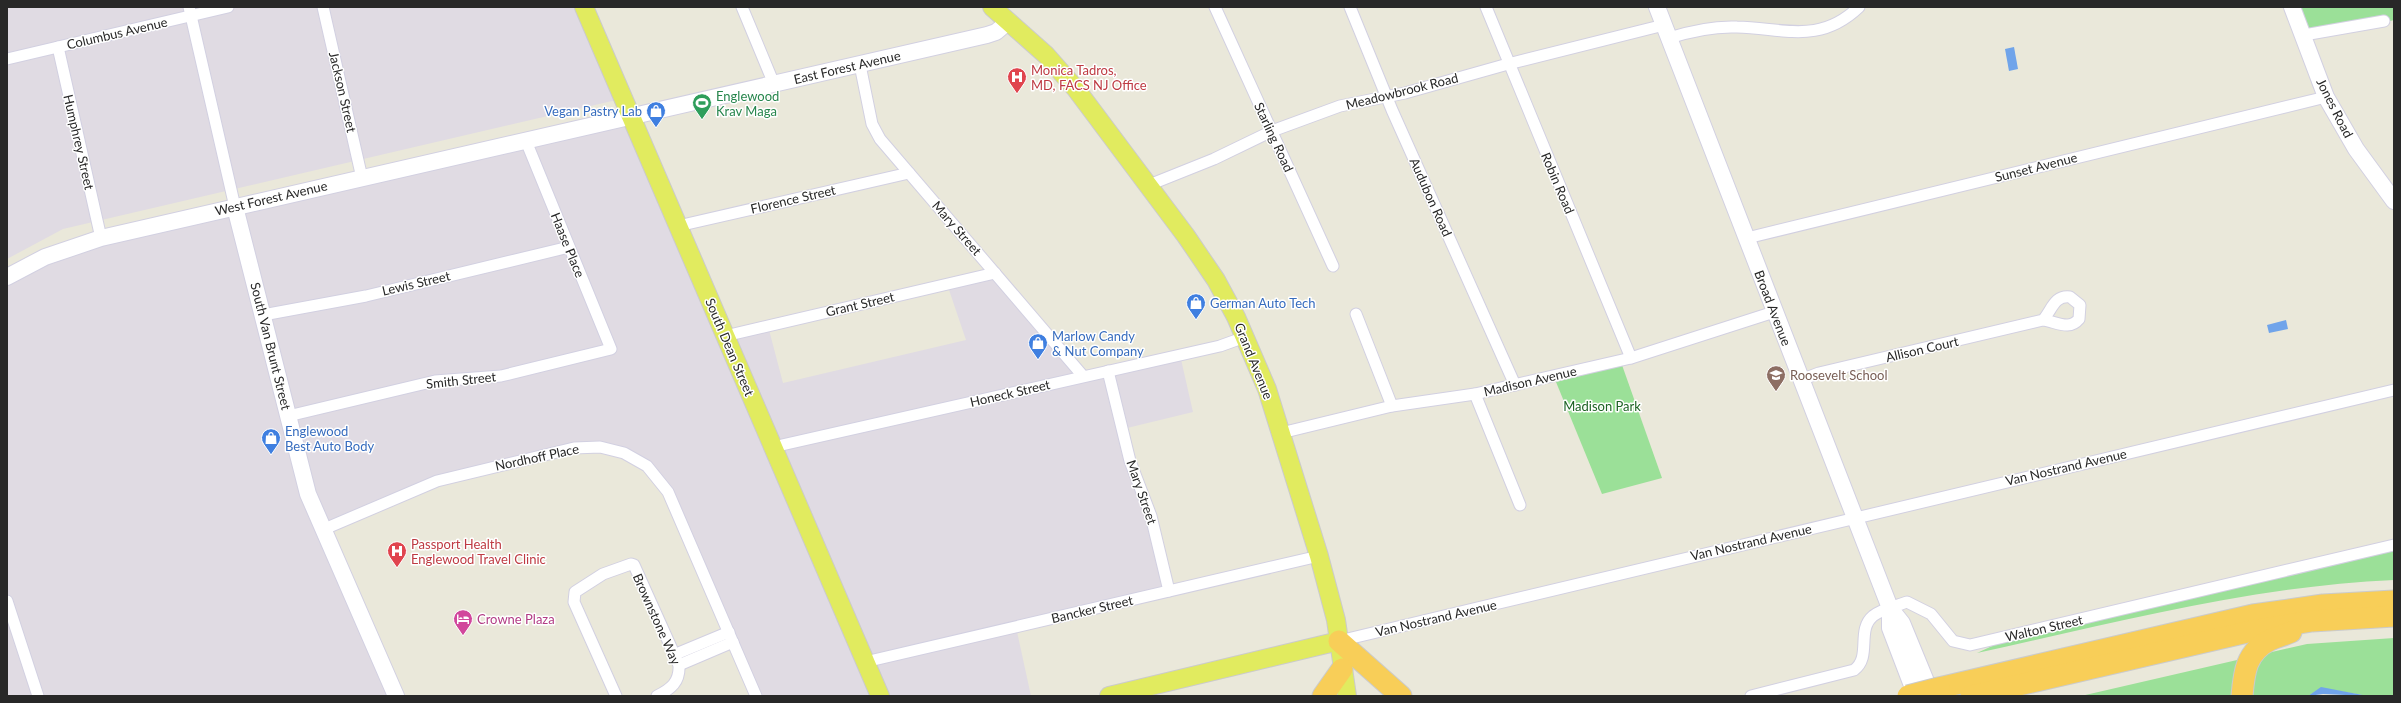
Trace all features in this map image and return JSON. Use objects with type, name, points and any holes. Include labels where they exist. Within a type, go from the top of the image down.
[{"type":"highway","points":[[1907,696],[1935,692],[2253,615],[2323,605],[2394,601]]},
{"type":"highway","points":[[1971,696],[2222,637],[2312,621],[2394,616]]},
{"type":"highway","points":[[2242,696],[2245,667],[2257,649],[2269,641],[2312,621]]},
{"type":"highway","points":[[1339,641],[1401,696]]},
{"type":"highway","points":[[1323,696],[1342,669]]},
{"type":"main road","name":"South Dean Street","points":[[584,7],[879,693]]},
{"type":"main road","name":"Grand Avenue","points":[[992,7],[1046,55],[1066,77],[1149,185],[1216,280],[1245,337],[1265,384],[1282,433],[1319,556],[1339,641],[1347,696]]},
{"type":"main road","name":"Van Nostrand Avenue","points":[[1109,696],[1339,641]]},
{"type":"street","name":"Columbus Avenue","points":[[7,58],[58,47],[190,11],[228,7]]},
{"type":"street","name":"Jackson Street","points":[[323,7],[362,178]]},
{"type":"street","points":[[742,7],[774,84]]},
{"type":"street","name":"Starling Road","points":[[1215,7],[1333,266]]},
{"type":"street","name":"Audubon Road","points":[[1350,7],[1386,97],[1515,385]]},
{"type":"street","name":"Robin Road","points":[[1486,7],[1508,64],[1631,358]]},
{"type":"street","name":"Broad Avenue","points":[[1657,7],[1890,608],[1902,623],[1935,692]]},
{"type":"street","name":"Meadowbrook Road","points":[[1149,185],[1214,159],[1272,131],[1340,106],[1386,97],[1508,64],[1666,32],[1717,28],[1749,28],[1782,32],[1813,30],[1844,18],[1859,7]]},
{"type":"street","name":"Jones Road","points":[[2292,7],[2304,35],[2326,97],[2356,149],[2394,201]]},
{"type":"street","name":"South Van Brunt Street","points":[[190,11],[235,207],[303,480],[322,530],[396,696]]},
{"type":"street","points":[[2304,35],[2384,21]]},
{"type":"street","name":"East Forest Avenue","points":[[533,139],[987,35],[996,32],[1009,22]]},
{"type":"street","name":"Humphrey Street","points":[[58,47],[101,238]]},
{"type":"street","name":"Mary Street","points":[[860,65],[874,129],[1083,376]]},
{"type":"street","name":"Sunset Avenue","points":[[1747,238],[2326,97]]},
{"type":"street","name":"West Forest Avenue","points":[[7,276],[45,257],[101,238],[533,139]]},
{"type":"street","name":"Haase Place","points":[[533,139],[569,247],[611,349]]},
{"type":"street","name":"Florence Street","points":[[678,226],[909,172]]},
{"type":"street","name":"Lewis Street","points":[[263,315],[366,296],[569,247]]},
{"type":"street","name":"Grant Street","points":[[725,336],[995,273]]},
{"type":"street","name":"Madison Avenue","points":[[1282,433],[1392,406],[1474,394],[1631,358],[1774,312]]},
{"type":"street","points":[[1356,314],[1392,406]]},
{"type":"street","name":"Allison Court","points":[[1801,380],[1819,373],[2043,320]]},
{"type":"street","name":"Honeck Street","points":[[773,447],[1220,346],[1245,337]]},
{"type":"street","name":"Smith Street","points":[[288,416],[435,381],[501,376],[611,349]]},
{"type":"street","name":"Mary Street","points":[[1108,371],[1130,461],[1152,522],[1169,591]]},
{"type":"street","name":"Van Nostrand Avenue","points":[[1339,641],[2394,390]]},
{"type":"street","points":[[1474,394],[1520,505]]},
{"type":"street","name":"Nordhoff Place","points":[[322,530],[412,490],[460,473],[565,449],[592,447],[616,450],[647,466],[668,492],[756,696]]},
{"type":"street","name":"Walton Street","points":[[1751,696],[1854,670],[1863,660],[1864,633],[1869,620],[1890,608],[1908,602],[1931,614],[1953,641],[1970,645],[2394,545]]},
{"type":"street","name":"Bancker Street","points":[[865,662],[1319,556]]},
{"type":"street","name":"Brownstone Way","points":[[616,696],[574,602],[574,592],[603,574],[631,564],[634,565],[678,660],[680,673],[673,688],[657,696]]},
{"type":"street","points":[[7,600],[38,696]]},
{"type":"street","name":"Broad Avenue","points":[[1890,608],[1890,628],[1916,696]]},
{"type":"street","points":[[678,660],[731,637]]},
{"type":"shaded area","points":[[7,7],[586,7],[625,98],[63,229],[7,259]]},
{"type":"shaded area","points":[[630,117],[725,335],[768,326],[783,383],[966,340],[947,284],[995,273],[1083,376],[1180,355],[1193,412],[1123,429],[1169,591],[1016,627],[1031,696],[756,696],[653,472],[600,447],[460,473],[322,530],[396,696],[7,696],[7,277],[37,260]]},
{"type":"green space","points":[[2290,7],[2394,7],[2394,20],[2341,34],[2306,37]]},
{"type":"green space","name":"Madison Park","points":[[1622,365],[1662,478],[1602,494],[1556,382]]},
{"type":"green space","points":[[2394,546],[2394,580],[2341,584],[2236,598],[2132,618],[1977,653],[2016,635]]},
{"type":"green space","points":[[2394,638],[2394,696],[2368,696],[2321,688],[2308,696],[2081,696],[2307,644]]},
{"type":"water","points":[[2014,47],[2018,69],[2009,71],[2005,49]]},
{"type":"water","points":[[2286,320],[2288,329],[2269,333],[2267,325]]},
{"type":"water","points":[[2321,687],[2368,696],[2323,694],[2308,696]]},
{"type":"place","name":"Monica Tadros, MD, FACS NJ Office","points":[[1017,94]]},
{"type":"place","name":"Englewood Krav Maga","points":[[702,120]]},
{"type":"place","name":"Vegan Pastry Lab","points":[[656,128]]},
{"type":"place","name":"German Auto Tech","points":[[1196,320]]},
{"type":"place","name":"Marlow Candy & Nut Company","points":[[1038,360]]},
{"type":"place","name":"Roosevelt School","points":[[1776,392]]},
{"type":"place","name":"Englewood Best Auto Body","points":[[271,455]]},
{"type":"place","name":"Passport Health Englewood Travel Clinic","points":[[397,568]]},
{"type":"place","name":"Crowne Plaza","points":[[463,636]]}]
